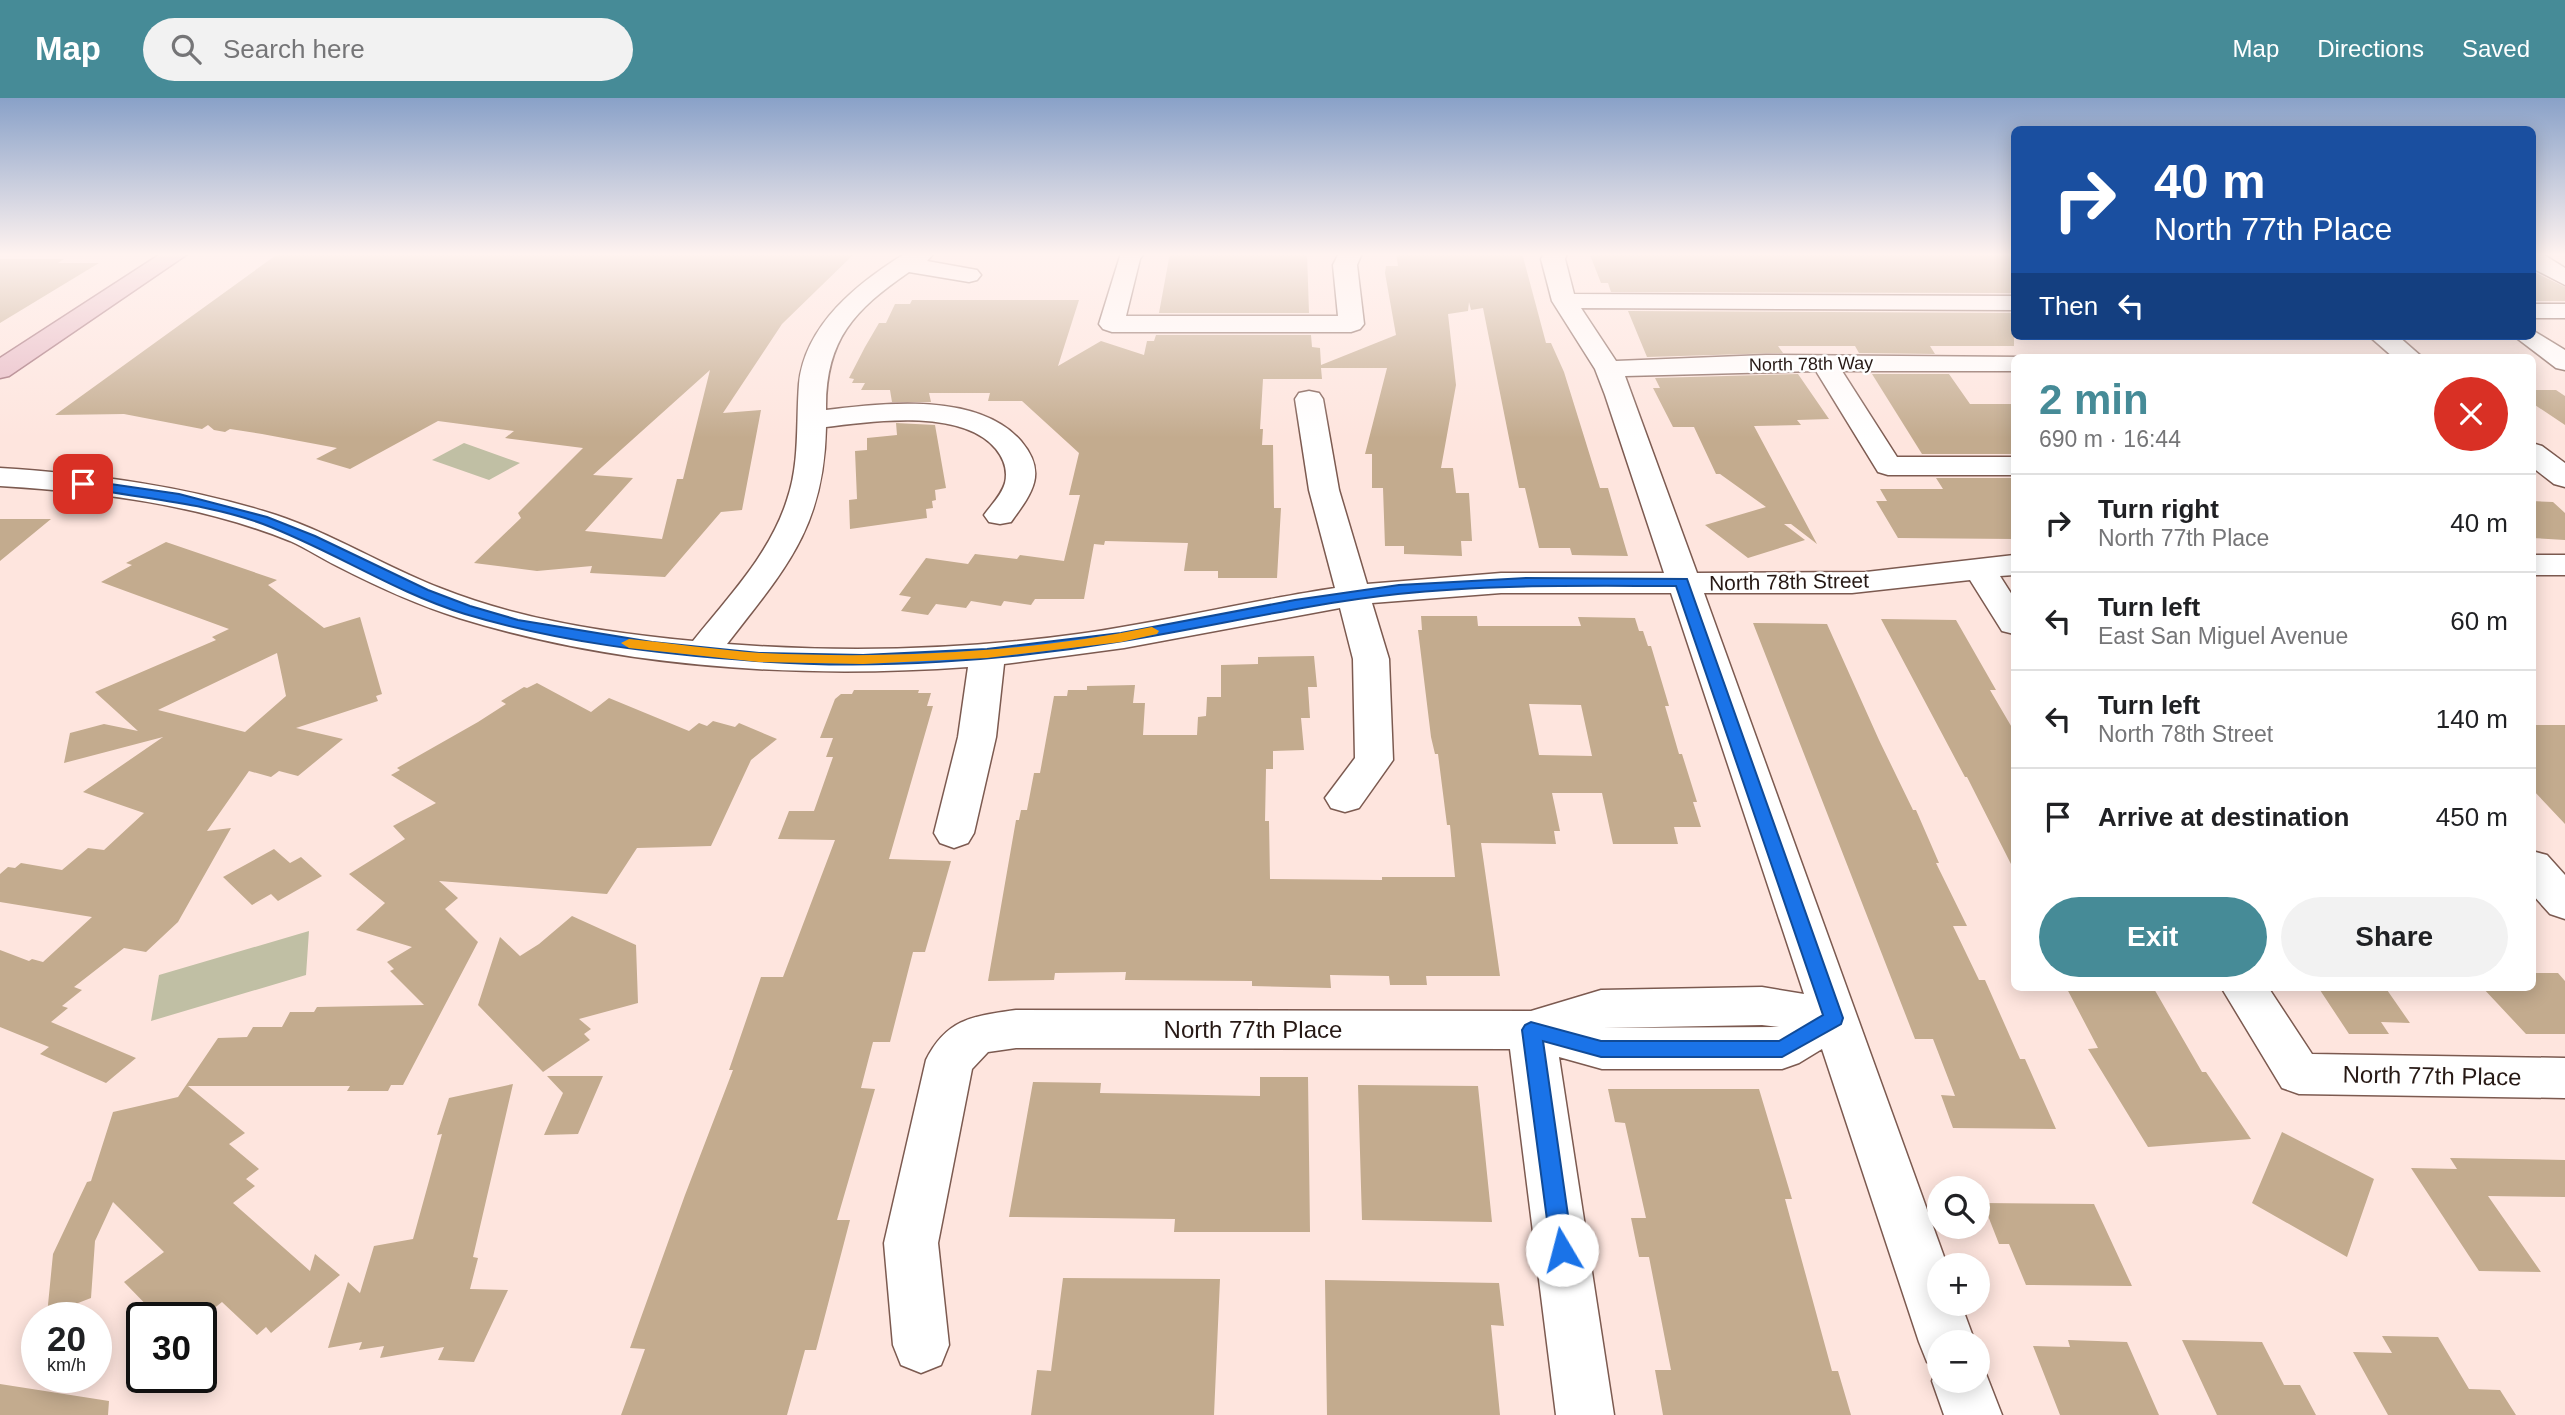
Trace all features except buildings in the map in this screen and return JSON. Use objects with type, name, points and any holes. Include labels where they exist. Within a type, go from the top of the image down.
[{"type":"main road","points":[[0,370],[84,314]]},
{"type":"street","points":[[703,652],[789,532],[800,510],[810,475],[815,370],[826,340],[847,314]]},
{"type":"street","points":[[1114,314],[1112,324],[1351,324],[1350,314]]},
{"type":"street","points":[[1573,314],[1608,369],[1619,395],[1943,1330]]},
{"type":"street","points":[[2387,340],[2405,354]]},
{"type":"street","points":[[2533,340],[2565,362]]},
{"type":"street","points":[[1824,363],[1888,466],[2011,466]]},
{"type":"street","name":"North 78th Way","points":[[1608,369],[1824,363],[2011,363]]},
{"type":"street","points":[[1309,399],[1324,490],[1371,659],[1374,760],[1345,798]]},
{"type":"street","points":[[813,420],[882,412],[914,412],[949,415],[996,433],[1012,447],[1021,465],[1018,488],[1000,515]]},
{"type":"street","name":"North 78th Street","points":[[0,477],[108,486],[262,519],[465,609],[517,624],[580,636],[759,657],[863,659],[987,654],[1121,637],[1217,617],[1399,589],[1526,582],[1859,583],[1922,578],[2011,565]]},
{"type":"street","points":[[2536,565],[2565,565]]},
{"type":"street","points":[[1979,568],[2011,619]]},
{"type":"street","points":[[954,833],[977,737],[987,654]]},
{"type":"street","points":[[2536,870],[2565,902]]},
{"type":"street","name":"North 77th Place","points":[[2247,991],[2300,1074],[2565,1078]]},
{"type":"street","name":"North 77th Place","points":[[921,1345],[911,1243],[950,1060],[975,1035],[1016,1029],[1531,1030],[1601,1049],[1782,1049],[1834,1018]]},
{"type":"street","points":[[1531,1030],[1585,1415]]},
{"type":"street","points":[[1965,1393],[1973,1415]]},
{"type":"green space","points":[[464,443],[520,463],[489,480],[432,460]]},
{"type":"green space","points":[[309,931],[306,975],[151,1021],[159,975]]},
{"type":"slow traffic","points":[[629,643],[759,657],[863,659],[987,654],[1152,631]]},
{"type":"route","points":[[83,484],[179,498],[262,519],[310,538],[423,593],[517,624],[652,647],[759,657],[863,659],[987,654],[1121,637],[1217,617],[1399,589],[1526,582],[1682,582],[1834,1018],[1782,1049],[1601,1049],[1531,1030],[1562,1250]]}]
